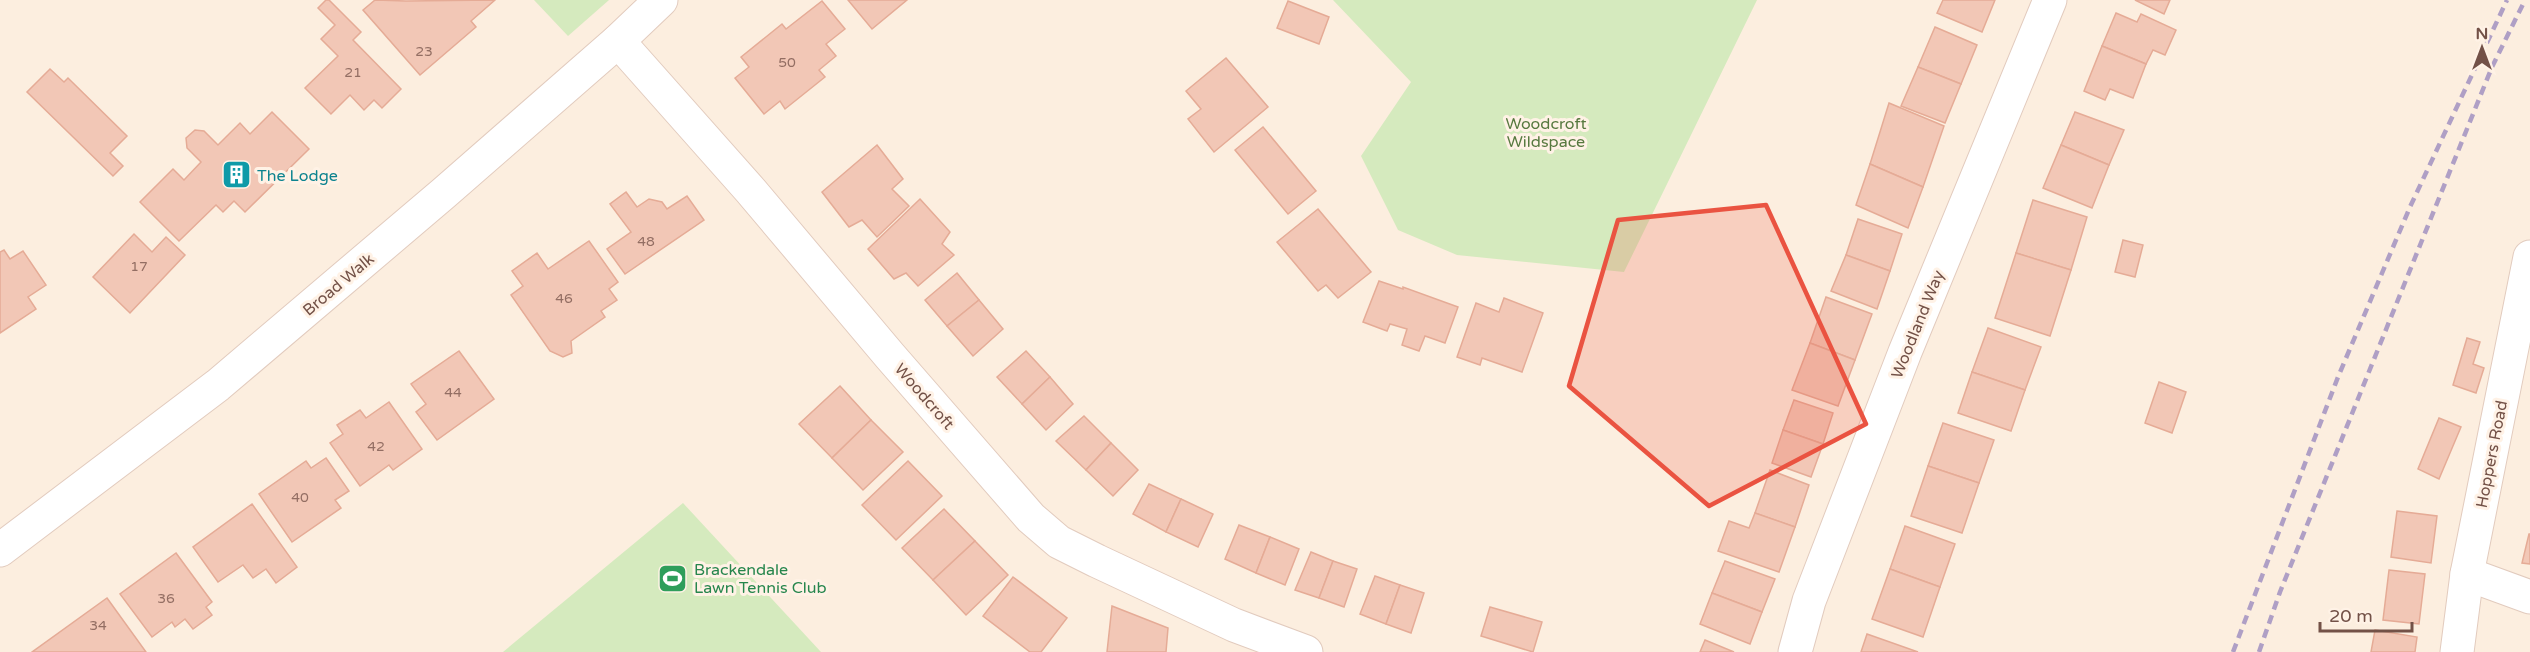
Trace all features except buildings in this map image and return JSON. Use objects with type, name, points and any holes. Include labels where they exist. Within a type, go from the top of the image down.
[{"type":"street","name":"Broad Walk","points":[[0,550],[218,386],[444,194],[618,41],[661,0]]},
{"type":"street","name":"Woodland Way","points":[[1795,652],[1809,602],[1905,352],[2050,0]]},
{"type":"street","name":"Woodcroft","points":[[618,41],[751,191],[1031,518],[1059,542],[1232,639],[1306,652]]},
{"type":"street","name":"Hoppers Road","points":[[2457,652],[2467,574],[2530,257]]},
{"type":"street","points":[[2467,574],[2530,597]]},
{"type":"highlighted area","points":[[1766,205],[1866,424],[1709,506],[1569,386],[1618,220]]},
{"type":"green space","points":[[534,0],[609,0],[568,36]]},
{"type":"green space","name":"Woodcroft Wildspace","points":[[1333,0],[1757,0],[1624,272],[1457,255],[1398,230],[1361,156],[1411,82]]},
{"type":"green space","name":"Brackendale Lawn Tennis Club","points":[[683,503],[821,652],[503,652]]},
{"type":"railway","points":[[2233,652],[2338,377],[2410,207],[2507,0]]},
{"type":"railway","points":[[2259,652],[2280,592],[2492,67],[2525,0]]},
{"type":"place","name":"The Lodge","points":[[236,175]]},
{"type":"place","name":"Brackendale Lawn Tennis Club","points":[[673,578]]}]
